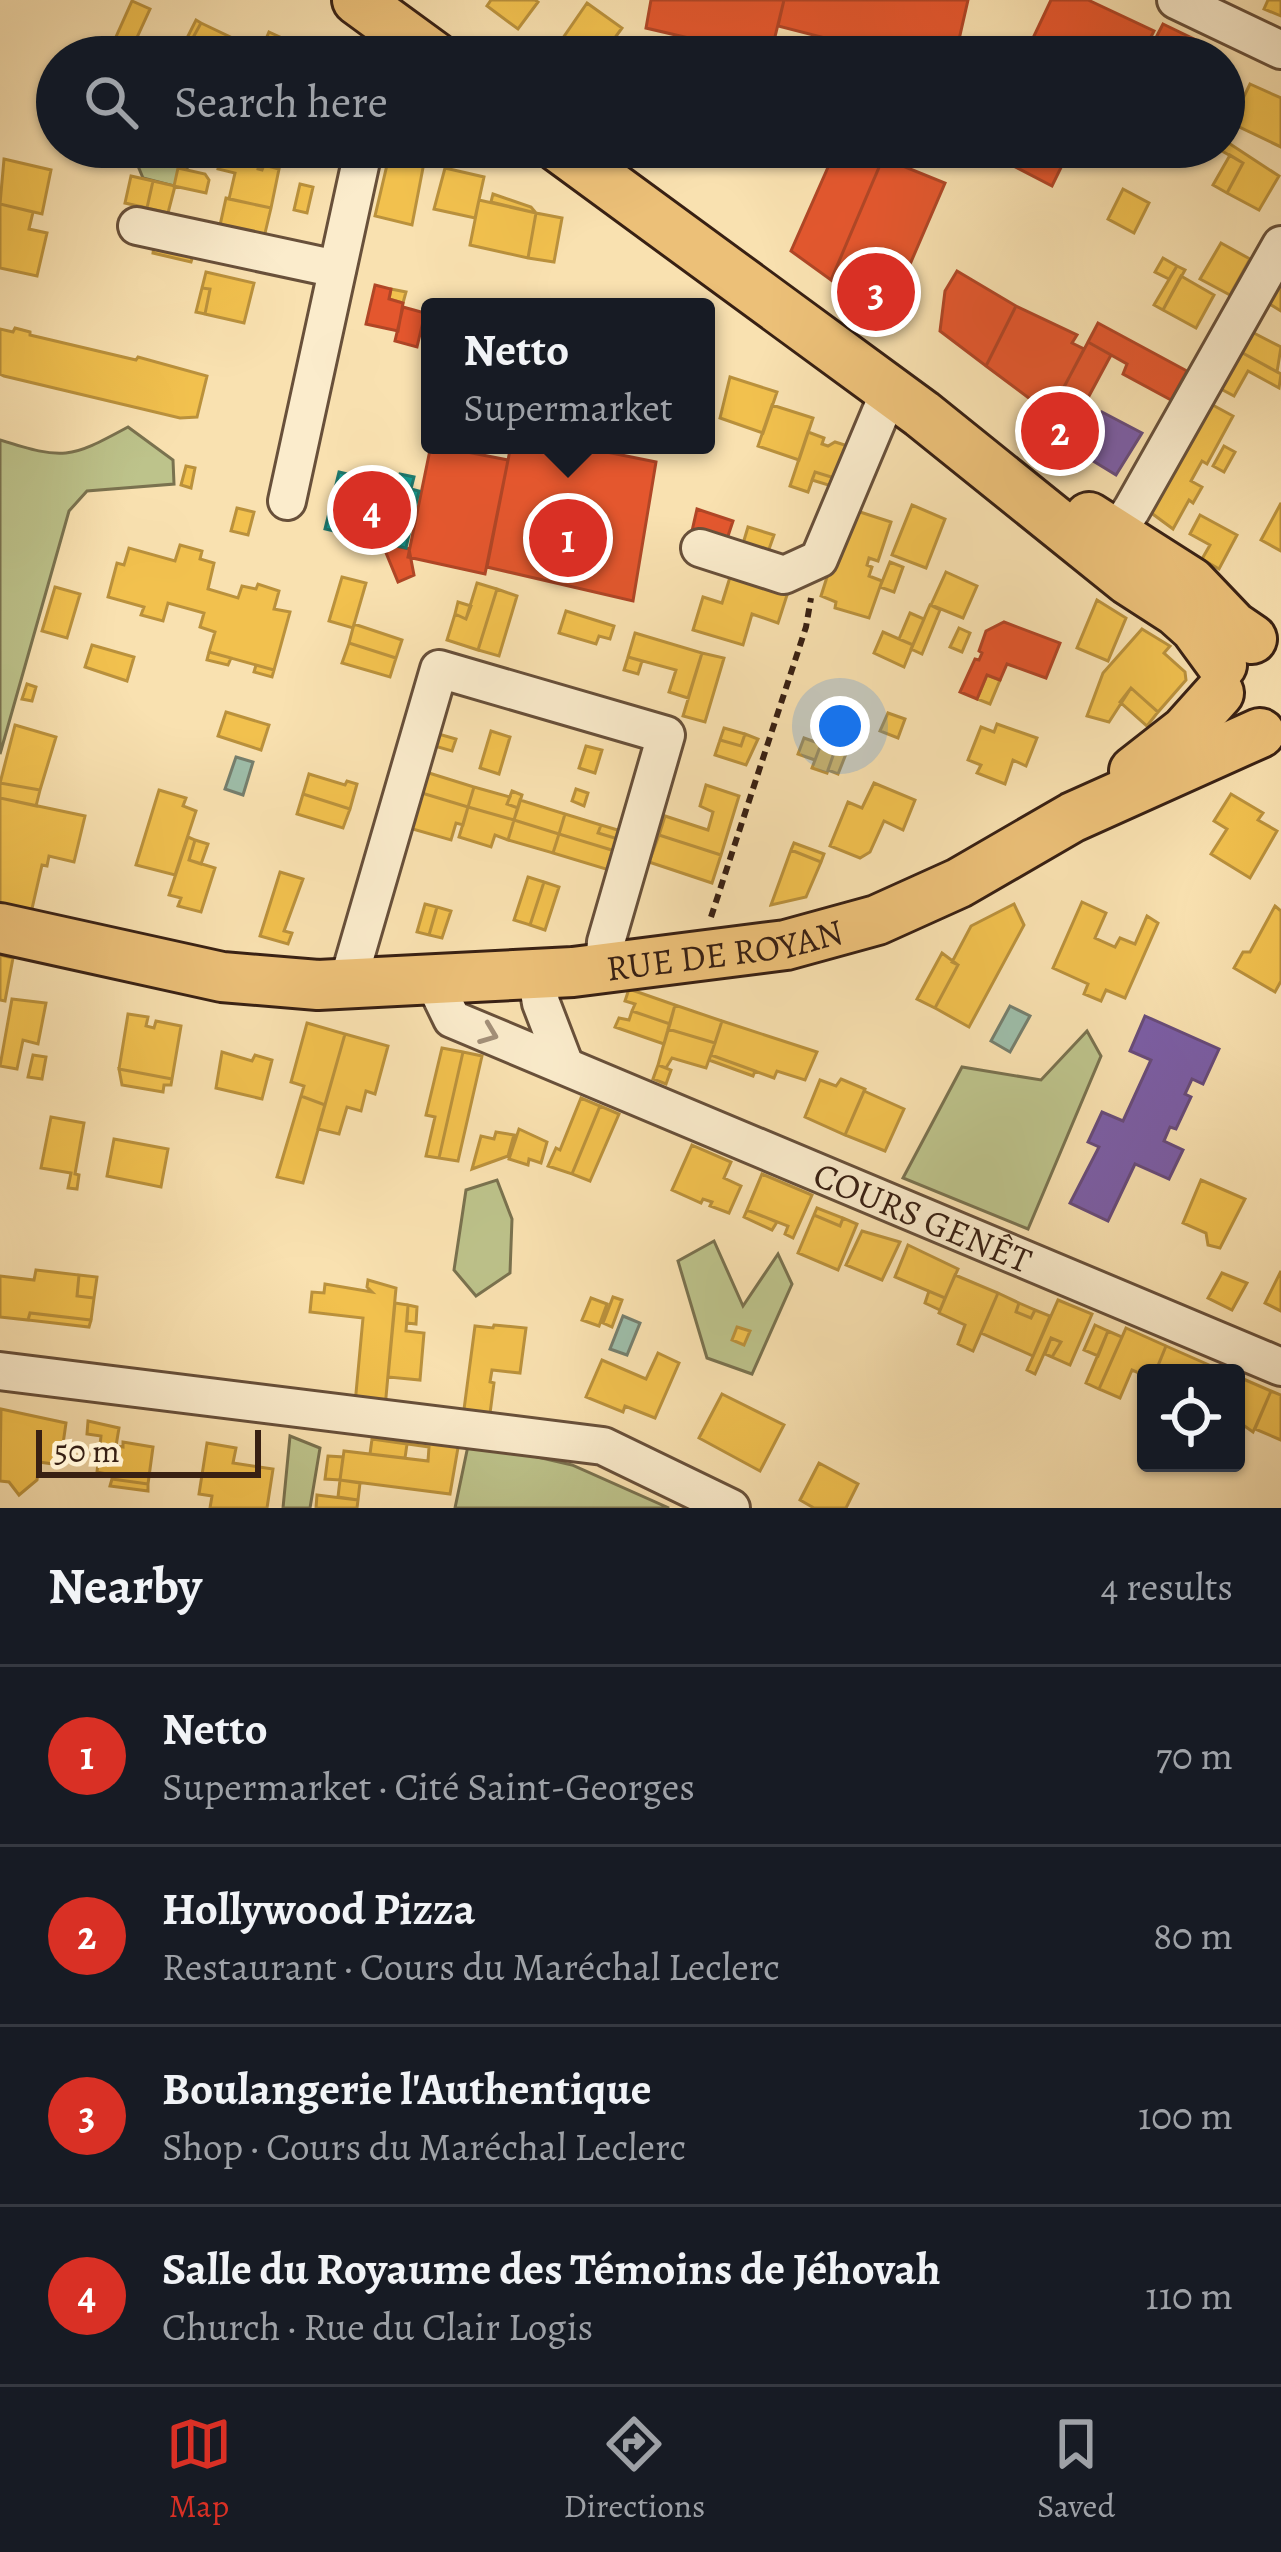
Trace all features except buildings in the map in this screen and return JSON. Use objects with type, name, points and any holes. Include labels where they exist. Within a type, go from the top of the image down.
[{"type":"main road","points":[[587,168],[1108,545],[1195,628],[1244,659],[1233,720],[1271,732]]},
{"type":"main road","name":"RUE DE ROYAN","points":[[1073,817],[1185,731],[1244,659]]},
{"type":"main road","name":"RUE DE ROYAN","points":[[347,985],[536,975],[786,945],[877,920],[959,883],[1073,817],[1271,732]]},
{"type":"main road","points":[[0,928],[222,977],[347,985]]},
{"type":"street","points":[[1177,0],[1281,50]]},
{"type":"street","points":[[287,501],[359,168]]},
{"type":"street","points":[[137,226],[337,269]]},
{"type":"street","points":[[1108,545],[1281,244]]},
{"type":"street","points":[[700,548],[784,574],[819,559],[906,402]]},
{"type":"street","points":[[347,985],[439,669],[666,735],[606,942],[604,967]]},
{"type":"street","points":[[536,975],[541,1003],[564,1063]]},
{"type":"street","name":"COURS GENÊT","points":[[434,982],[452,1019],[1281,1367]]},
{"type":"street","points":[[0,1371],[603,1446],[731,1508]]},
{"type":"path","points":[[698,956],[806,627],[819,559]]},
{"type":"green space","points":[[139,168],[187,168],[174,186],[143,178]]},
{"type":"green space","points":[[128,427],[173,460],[174,484],[87,491],[69,511],[0,754],[0,440],[66,453]]},
{"type":"green space","points":[[1087,1031],[1101,1056],[1028,1229],[903,1178],[962,1067],[1041,1080]]},
{"type":"green space","points":[[497,1180],[512,1219],[510,1273],[476,1296],[454,1270],[466,1190]]},
{"type":"green space","points":[[714,1241],[743,1306],[778,1254],[792,1284],[752,1374],[707,1358],[678,1261]]},
{"type":"green space","points":[[290,1436],[320,1448],[310,1508],[283,1508]]},
{"type":"green space","points":[[469,1441],[572,1465],[669,1508],[455,1508]]},
{"type":"shaded area","points":[[236,757],[253,762],[243,795],[225,789]]},
{"type":"shaded area","points":[[1010,1006],[1030,1016],[1010,1052],[991,1041]]},
{"type":"shaded area","points":[[623,1316],[640,1323],[627,1355],[610,1349]]},
{"type":"place","name":"Boulangerie l'Authentique","points":[[876,292]]},
{"type":"place","name":"Hollywood Pizza","points":[[1060,431]]},
{"type":"place","name":"Salle du Royaume des Témoins de Jéhovah","points":[[372,510]]},
{"type":"place","name":"Netto","points":[[568,538]]}]
